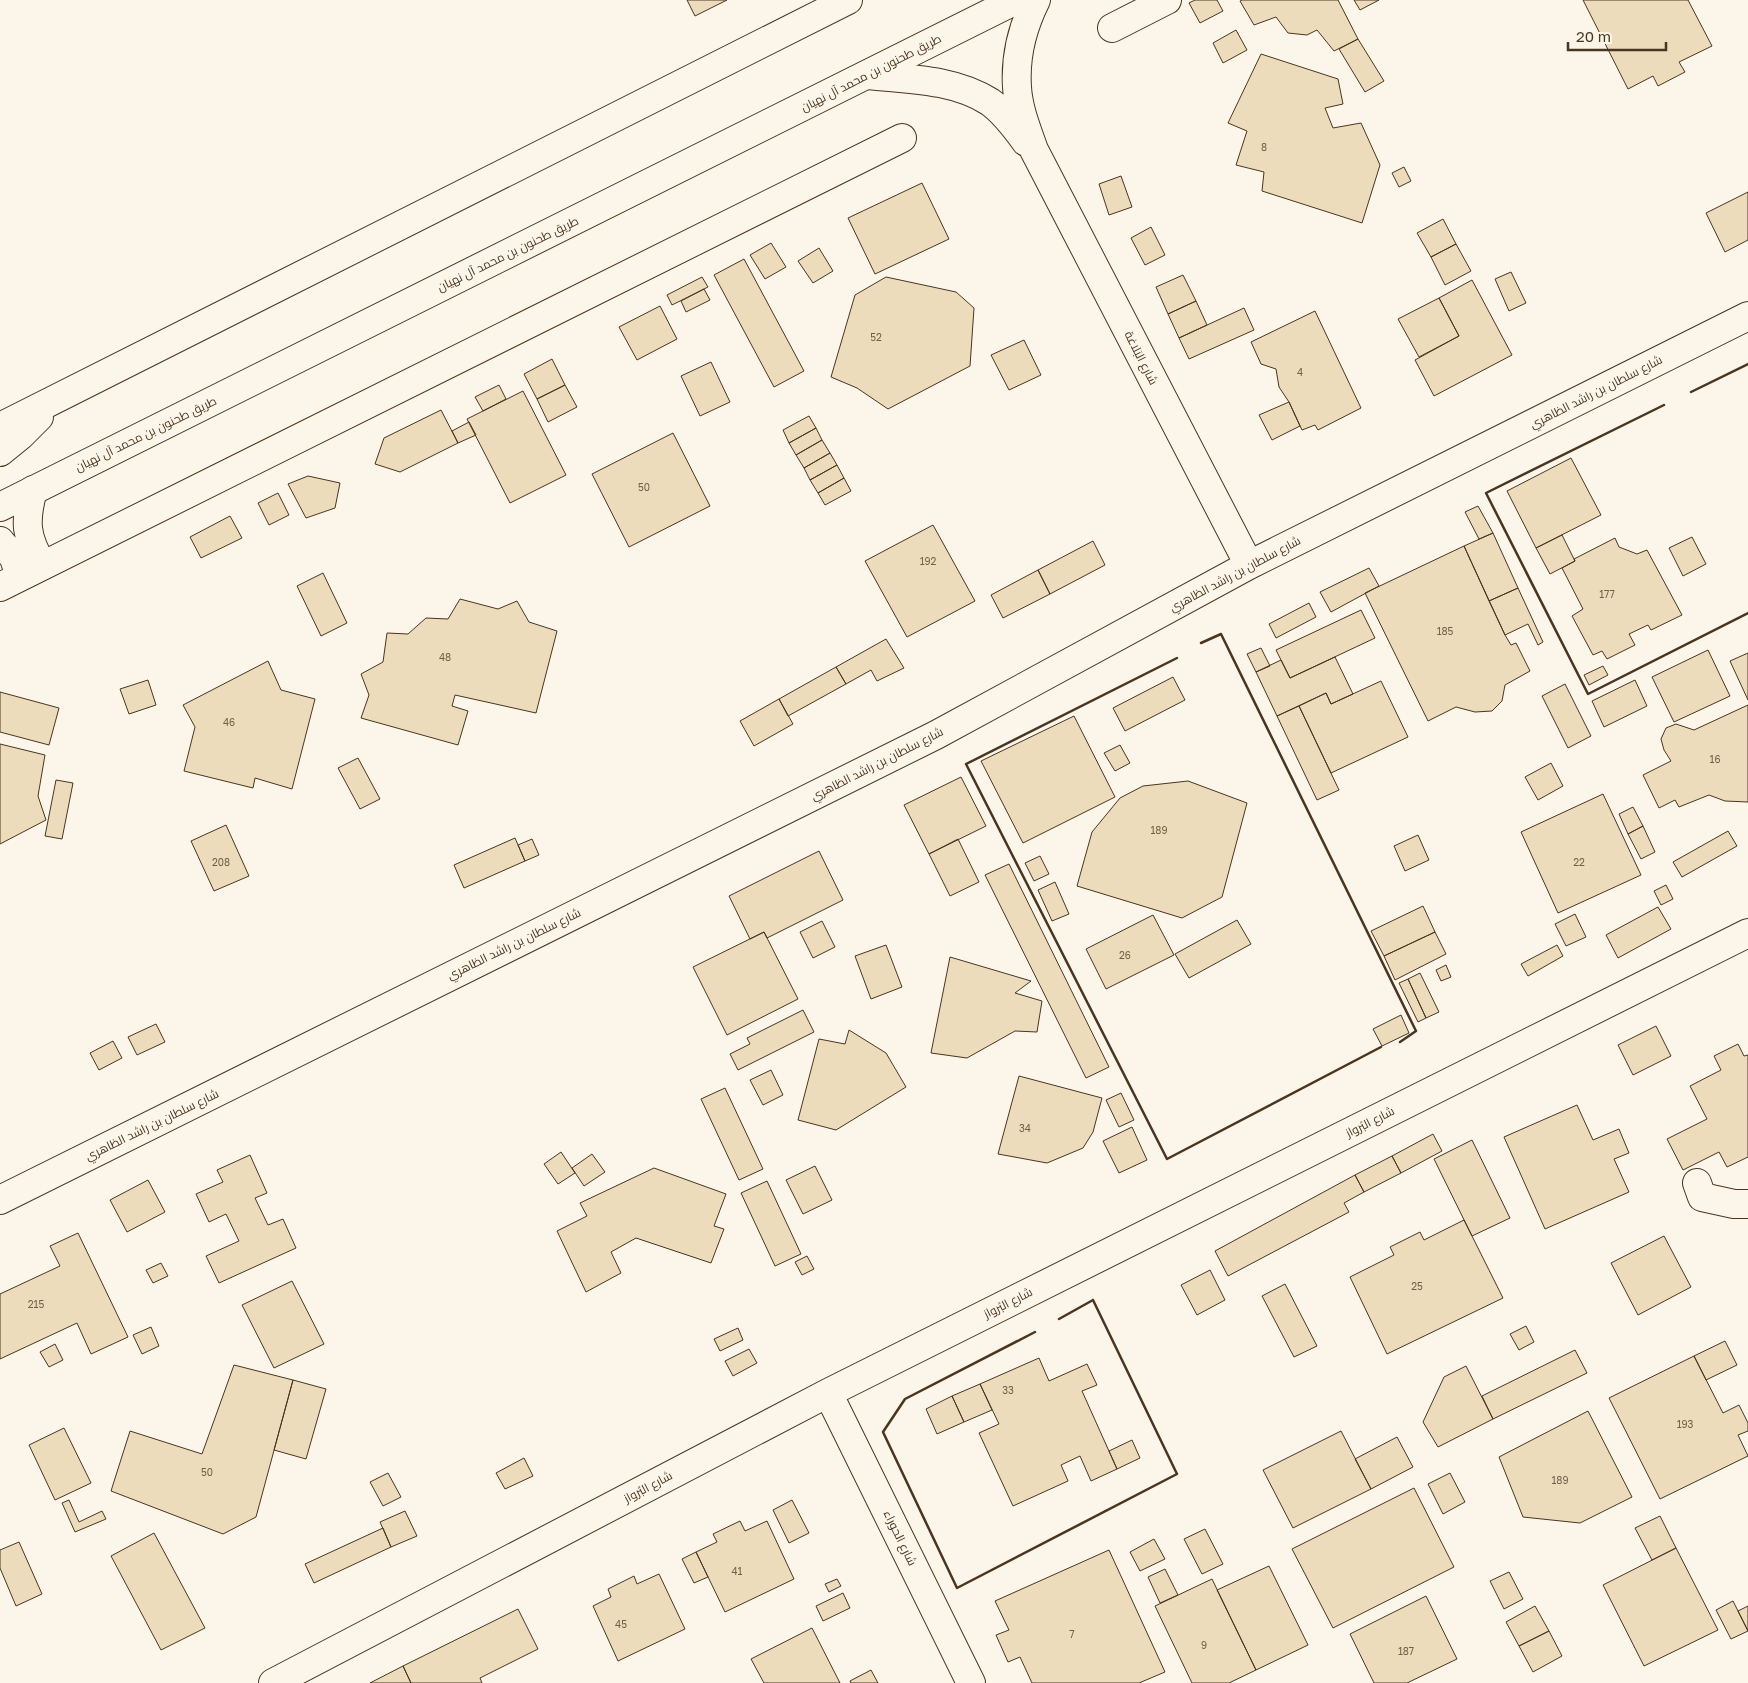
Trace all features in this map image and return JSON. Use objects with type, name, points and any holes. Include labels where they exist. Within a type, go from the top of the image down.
[{"type":"street","points":[[0,427],[848,0]]},
{"type":"street","name":"طريق طحنون بن محمد آل نهيان","points":[[0,507],[1016,0]]},
{"type":"street","name":"شارع البَلاغة","points":[[1036,0],[1030,11],[1022,37],[1017,64],[1016,88],[1022,115],[1034,150],[1249,565]]},
{"type":"street","points":[[1112,28],[1167,0]]},
{"type":"street","name":"شارع البَلاغة","points":[[867,75],[939,82],[972,93],[991,103],[1010,121],[1034,150]]},
{"type":"street","points":[[21,576],[902,138]]},
{"type":"street","name":"شارع سلطان بن راشد الظاهري","points":[[0,1200],[936,735],[1249,565],[1748,316]]},
{"type":"street","points":[[0,452],[21,435],[58,398]]},
{"type":"street","points":[[21,576],[32,548],[27,529],[28,509],[33,490]]},
{"type":"street","points":[[0,541],[14,558],[21,576]]},
{"type":"street","name":"شارع البُرواز","points":[[273,1683],[828,1393],[1748,933]]},
{"type":"street","points":[[1697,1183],[1702,1197],[1734,1204],[1748,1204]]},
{"type":"street","name":"شارع الحوراء","points":[[828,1393],[971,1683]]},
{"type":"building","points":[[687,0],[727,0],[695,16]]},
{"type":"building","points":[[1195,0],[1217,0],[1223,11],[1200,23],[1189,3]]},
{"type":"building","points":[[1338,0],[1358,39],[1334,51],[1317,30],[1307,35],[1288,33],[1276,17],[1254,25],[1240,1]]},
{"type":"building","points":[[1354,0],[1379,0],[1360,10]]},
{"type":"building","points":[[1583,0],[1688,0],[1712,46],[1679,62],[1685,72],[1658,86],[1653,76],[1628,89]]},
{"type":"building","points":[[1236,30],[1247,50],[1223,63],[1213,43]]},
{"type":"building","points":[[1358,39],[1384,81],[1365,92],[1339,49]]},
{"type":"building","points":[[1261,54],[1338,79],[1343,104],[1325,108],[1333,128],[1361,123],[1380,165],[1362,223],[1262,191],[1264,172],[1236,165],[1247,131],[1228,123]]},
{"type":"building","points":[[1404,167],[1411,181],[1399,187],[1392,173]]},
{"type":"building","points":[[1121,176],[1132,207],[1109,215],[1099,184]]},
{"type":"building","points":[[922,183],[949,239],[875,274],[848,218]]},
{"type":"building","points":[[1748,192],[1748,240],[1725,252],[1706,213]]},
{"type":"building","points":[[1443,219],[1456,244],[1431,257],[1417,233]]},
{"type":"building","points":[[1151,227],[1165,255],[1145,265],[1131,238]]},
{"type":"building","points":[[771,243],[786,267],[765,279],[750,255]]},
{"type":"building","points":[[1456,244],[1471,271],[1445,285],[1431,257]]},
{"type":"building","points":[[819,248],[833,271],[813,283],[798,261]]},
{"type":"building","points":[[744,259],[804,371],[774,387],[714,275]]},
{"type":"building","points":[[1511,272],[1526,303],[1509,311],[1495,279]]},
{"type":"building","points":[[1183,275],[1196,301],[1168,314],[1156,287]]},
{"type":"building","points":[[702,277],[708,287],[672,305],[667,295]]},
{"type":"building","points":[[886,277],[956,292],[974,308],[970,366],[888,409],[857,388],[831,377],[855,295]]},
{"type":"building","points":[[1472,280],[1512,355],[1434,396],[1415,360],[1459,336],[1439,298]]},
{"type":"building","points":[[704,289],[710,300],[686,312],[681,301]]},
{"type":"building","points":[[1439,298],[1459,336],[1419,357],[1398,319]]},
{"type":"building","points":[[1196,301],[1207,325],[1179,338],[1168,314]]},
{"type":"building","points":[[660,306],[677,339],[637,360],[619,327]]},
{"type":"building","points":[[1244,308],[1254,330],[1189,359],[1179,338]]},
{"type":"building","points":[[1315,311],[1361,408],[1318,430],[1315,425],[1302,430],[1289,402],[1279,387],[1276,369],[1261,364],[1251,342]]},
{"type":"building","points":[[1024,340],[1041,375],[1009,390],[991,355]]},
{"type":"building","points":[[552,359],[565,385],[537,399],[524,374]]},
{"type":"building","points":[[711,362],[730,402],[700,416],[681,376]]},
{"type":"building","points":[[499,385],[506,399],[483,411],[475,397]]},
{"type":"building","points":[[565,385],[577,407],[548,422],[537,399]]},
{"type":"building","points":[[523,391],[566,475],[510,503],[467,419]]},
{"type":"building","points":[[1289,402],[1300,426],[1272,440],[1259,415]]},
{"type":"building","points":[[441,410],[458,443],[400,472],[375,464],[384,438]]},
{"type":"building","points":[[809,416],[816,428],[789,443],[783,430]]},
{"type":"building","points":[[469,422],[476,435],[458,443],[452,431]]},
{"type":"building","points":[[816,428],[822,440],[796,455],[789,443]]},
{"type":"building","points":[[673,433],[710,506],[629,547],[592,474]]},
{"type":"building","points":[[822,440],[830,453],[804,468],[796,455]]},
{"type":"building","points":[[830,453],[837,465],[810,480],[804,468]]},
{"type":"building","points":[[1571,458],[1601,515],[1536,548],[1507,491]]},
{"type":"building","points":[[837,465],[844,478],[818,493],[810,480]]},
{"type":"building","points":[[308,476],[340,483],[335,508],[306,518],[288,484]]},
{"type":"building","points":[[844,478],[851,491],[825,505],[818,493]]},
{"type":"building","points":[[278,493],[289,515],[269,525],[258,503]]},
{"type":"building","points":[[1478,506],[1493,533],[1479,539],[1465,512]]},
{"type":"building","points":[[230,516],[242,538],[201,558],[190,537]]},
{"type":"building","points":[[933,525],[975,601],[907,637],[865,561]]},
{"type":"building","points":[[1493,533],[1518,588],[1489,601],[1464,546]]},
{"type":"building","points":[[1562,535],[1575,561],[1550,574],[1536,548]]},
{"type":"building","points":[[1692,537],[1706,564],[1683,576],[1669,548]]},
{"type":"building","points":[[1615,538],[1619,547],[1637,554],[1647,550],[1682,615],[1651,630],[1648,625],[1629,634],[1635,645],[1607,659],[1602,651],[1593,655],[1572,616],[1583,609],[1562,568],[1575,561],[1574,559]]},
{"type":"building","points":[[1093,541],[1105,565],[1050,594],[1038,570]]},
{"type":"building","points":[[1464,546],[1505,635],[1511,645],[1516,643],[1530,671],[1505,685],[1502,701],[1492,711],[1475,712],[1456,707],[1428,721],[1365,593]]},
{"type":"building","points":[[1369,568],[1379,586],[1331,612],[1320,592]]},
{"type":"building","points":[[1038,570],[1050,594],[1003,618],[991,595]]},
{"type":"building","points":[[323,573],[347,623],[321,636],[297,586]]},
{"type":"building","points":[[1518,588],[1543,642],[1538,645],[1528,624],[1505,635],[1489,601]]},
{"type":"building","points":[[460,599],[498,609],[517,601],[529,622],[557,631],[536,713],[455,695],[452,706],[468,711],[458,745],[361,718],[369,695],[361,674],[383,662],[387,633],[408,634],[426,618],[448,619]]},
{"type":"building","points":[[1309,603],[1316,617],[1276,638],[1269,624]]},
{"type":"building","points":[[1361,610],[1375,638],[1290,678],[1276,650]]},
{"type":"building","points":[[886,639],[904,668],[877,681],[871,670],[846,684],[836,667]]},
{"type":"building","points":[[1261,648],[1270,666],[1256,672],[1247,654]]},
{"type":"building","points":[[1708,650],[1730,696],[1674,722],[1652,677]]},
{"type":"building","points":[[1748,653],[1748,700],[1730,661]]},
{"type":"building","points":[[1335,657],[1353,694],[1331,704],[1326,693],[1277,716],[1256,672],[1281,660],[1290,678]]},
{"type":"building","points":[[268,661],[281,690],[315,699],[292,789],[255,778],[253,788],[184,771],[195,727],[183,705]]},
{"type":"building","points":[[1603,666],[1608,675],[1589,685],[1584,675]]},
{"type":"building","points":[[836,667],[846,684],[788,716],[779,699]]},
{"type":"building","points":[[1173,677],[1185,700],[1125,731],[1113,708]]},
{"type":"building","points":[[148,680],[156,705],[129,714],[120,689]]},
{"type":"building","points":[[1635,680],[1647,706],[1604,727],[1592,701]]},
{"type":"building","points":[[1381,681],[1408,737],[1331,773],[1299,706],[1326,693],[1331,704]]},
{"type":"building","points":[[1565,684],[1591,736],[1568,748],[1542,696]]},
{"type":"building","points":[[0,692],[59,708],[49,745],[0,732]]},
{"type":"building","points":[[779,699],[793,724],[754,746],[740,721]]},
{"type":"building","points":[[1748,705],[1748,802],[1725,801],[1709,795],[1679,807],[1675,800],[1659,808],[1643,775],[1671,761],[1664,750],[1661,739],[1666,728],[1676,724],[1694,730]]},
{"type":"building","points":[[1299,706],[1339,790],[1317,800],[1277,716]]},
{"type":"building","points":[[1074,716],[1115,797],[1023,843],[981,761]]},
{"type":"building","points":[[0,744],[45,755],[38,796],[46,820],[0,844]]},
{"type":"building","points":[[1120,745],[1130,763],[1115,771],[1104,753]]},
{"type":"building","points":[[358,758],[380,799],[360,809],[338,768]]},
{"type":"building","points":[[1551,763],[1563,786],[1538,800],[1525,777]]},
{"type":"building","points":[[961,777],[986,826],[929,854],[904,805]]},
{"type":"building","points":[[56,780],[73,783],[62,839],[45,836]]},
{"type":"building","points":[[1188,781],[1247,803],[1222,897],[1182,918],[1077,886],[1092,832],[1120,798],[1143,786]]},
{"type":"building","points":[[1603,794],[1641,875],[1558,913],[1521,832]]},
{"type":"building","points":[[1633,807],[1643,826],[1628,834],[1619,814]]},
{"type":"building","points":[[226,825],[249,876],[214,891],[191,841]]},
{"type":"building","points":[[1643,826],[1655,852],[1641,859],[1628,834]]},
{"type":"building","points":[[1728,831],[1737,846],[1682,877],[1673,862]]},
{"type":"building","points":[[1418,835],[1429,860],[1405,871],[1394,846]]},
{"type":"building","points":[[515,838],[525,861],[464,888],[454,865]]},
{"type":"building","points":[[532,839],[539,855],[525,861],[518,845]]},
{"type":"building","points":[[958,839],[979,882],[950,896],[929,854]]},
{"type":"building","points":[[819,851],[843,900],[767,938],[764,932],[750,939],[729,896]]},
{"type":"building","points":[[1040,856],[1049,874],[1034,881],[1025,863]]},
{"type":"building","points":[[1009,864],[1109,1067],[1086,1078],[985,875]]},
{"type":"building","points":[[1055,882],[1069,914],[1052,921],[1038,890]]},
{"type":"building","points":[[1666,885],[1673,899],[1661,905],[1654,891]]},
{"type":"building","points":[[1423,906],[1435,932],[1384,956],[1371,931]]},
{"type":"building","points":[[1658,907],[1671,929],[1618,958],[1606,935]]},
{"type":"building","points":[[1575,914],[1586,937],[1566,946],[1555,924]]},
{"type":"building","points":[[1153,915],[1174,955],[1106,989],[1086,949]]},
{"type":"building","points":[[1237,920],[1251,944],[1189,978],[1175,954]]},
{"type":"building","points":[[822,921],[835,947],[813,958],[800,932]]},
{"type":"building","points":[[764,932],[798,999],[727,1035],[693,967]]},
{"type":"building","points":[[1435,932],[1446,954],[1395,980],[1384,956]]},
{"type":"building","points":[[886,945],[902,987],[871,999],[855,956]]},
{"type":"building","points":[[1557,945],[1563,956],[1528,976],[1521,964]]},
{"type":"building","points":[[950,957],[1031,981],[1015,993],[1042,1001],[1037,1032],[1015,1031],[967,1058],[931,1053]]},
{"type":"building","points":[[1446,965],[1451,977],[1441,981],[1436,970]]},
{"type":"building","points":[[1420,973],[1439,1012],[1426,1018],[1408,979]]},
{"type":"building","points":[[1408,979],[1426,1018],[1418,1022],[1399,983]]},
{"type":"building","points":[[803,1010],[814,1032],[738,1070],[730,1054],[750,1044],[747,1038]]},
{"type":"building","points":[[1401,1015],[1409,1033],[1382,1046],[1373,1029]]},
{"type":"building","points":[[156,1024],[165,1042],[137,1055],[128,1037]]},
{"type":"building","points":[[1656,1026],[1671,1056],[1633,1075],[1618,1045]]},
{"type":"building","points":[[849,1030],[886,1053],[906,1087],[836,1130],[798,1120],[819,1039],[845,1044]]},
{"type":"building","points":[[113,1041],[122,1058],[99,1070],[90,1053]]},
{"type":"building","points":[[1738,1044],[1744,1056],[1748,1055],[1748,1157],[1727,1167],[1719,1152],[1683,1170],[1667,1139],[1707,1119],[1690,1086],[1721,1070],[1714,1056]]},
{"type":"building","points":[[771,1070],[783,1095],[763,1105],[750,1080]]},
{"type":"building","points":[[1019,1076],[1102,1098],[1093,1132],[1083,1148],[1047,1163],[998,1154]]},
{"type":"building","points":[[725,1088],[763,1169],[739,1180],[701,1099]]},
{"type":"building","points":[[1121,1093],[1134,1120],[1119,1127],[1106,1100]]},
{"type":"building","points":[[1577,1105],[1593,1140],[1619,1129],[1629,1153],[1614,1159],[1629,1192],[1545,1229],[1504,1137]]},
{"type":"building","points":[[1132,1127],[1147,1160],[1119,1173],[1103,1141]]},
{"type":"building","points":[[1433,1134],[1442,1151],[1401,1173],[1392,1156]]},
{"type":"building","points":[[1472,1140],[1510,1218],[1472,1236],[1434,1159]]},
{"type":"building","points":[[561,1152],[575,1173],[558,1184],[544,1164]]},
{"type":"building","points":[[592,1154],[605,1172],[584,1186],[572,1168]]},
{"type":"building","points":[[250,1155],[267,1193],[255,1198],[268,1225],[283,1219],[296,1248],[219,1283],[206,1256],[239,1241],[226,1214],[209,1222],[196,1194],[223,1182],[217,1170]]},
{"type":"building","points":[[1392,1156],[1401,1173],[1364,1192],[1355,1175]]},
{"type":"building","points":[[815,1166],[832,1200],[803,1214],[786,1180]]},
{"type":"building","points":[[654,1168],[726,1194],[714,1226],[724,1229],[711,1263],[636,1238],[611,1252],[621,1273],[586,1292],[557,1231],[587,1216],[580,1203]]},
{"type":"building","points":[[1355,1175],[1364,1192],[1344,1203],[1349,1212],[1228,1276],[1215,1251]]},
{"type":"building","points":[[148,1180],[165,1212],[127,1232],[110,1200]]},
{"type":"building","points":[[767,1181],[801,1254],[775,1266],[741,1193]]},
{"type":"building","points":[[1464,1220],[1503,1298],[1387,1354],[1350,1277],[1394,1255],[1390,1247],[1420,1232],[1424,1240]]},
{"type":"building","points":[[78,1233],[128,1337],[91,1354],[77,1323],[0,1359],[0,1294],[60,1266],[50,1246]]},
{"type":"building","points":[[1664,1236],[1691,1287],[1638,1315],[1611,1263]]},
{"type":"building","points":[[807,1256],[814,1269],[802,1275],[795,1262]]},
{"type":"building","points":[[161,1263],[168,1276],[153,1283],[146,1270]]},
{"type":"building","points":[[1210,1270],[1225,1300],[1197,1315],[1181,1285]]},
{"type":"building","points":[[292,1281],[324,1344],[274,1368],[242,1305]]},
{"type":"building","points":[[1285,1284],[1317,1346],[1294,1357],[1262,1296]]},
{"type":"building","points":[[1526,1326],[1534,1342],[1519,1350],[1510,1334]]},
{"type":"building","points":[[151,1327],[159,1346],[142,1354],[133,1335]]},
{"type":"building","points":[[738,1328],[743,1340],[720,1351],[714,1339]]},
{"type":"building","points":[[1725,1341],[1737,1365],[1706,1380],[1694,1356]]},
{"type":"building","points":[[55,1344],[63,1360],[49,1367],[40,1352]]},
{"type":"building","points":[[749,1349],[757,1363],[733,1376],[725,1361]]},
{"type":"building","points":[[1575,1350],[1587,1373],[1493,1419],[1482,1396]]},
{"type":"building","points":[[1694,1356],[1723,1413],[1739,1405],[1748,1423],[1748,1431],[1738,1435],[1748,1456],[1660,1499],[1609,1398]]},
{"type":"building","points":[[1039,1358],[1049,1381],[1087,1364],[1097,1385],[1082,1391],[1117,1469],[1091,1481],[1080,1456],[1061,1465],[1068,1481],[1013,1506],[979,1433],[999,1424],[980,1384]]},
{"type":"building","points":[[234,1365],[293,1380],[256,1517],[223,1534],[111,1491],[130,1431],[202,1454]]},
{"type":"building","points":[[1466,1366],[1493,1419],[1438,1447],[1423,1422],[1444,1377]]},
{"type":"building","points":[[293,1380],[326,1389],[306,1459],[274,1450]]},
{"type":"building","points":[[980,1384],[992,1410],[964,1422],[952,1396]]},
{"type":"building","points":[[952,1396],[964,1422],[937,1434],[926,1409]]},
{"type":"building","points":[[1588,1411],[1632,1497],[1580,1523],[1523,1517],[1499,1457]]},
{"type":"building","points":[[64,1428],[91,1483],[55,1500],[29,1445]]},
{"type":"building","points":[[1341,1431],[1371,1489],[1293,1528],[1263,1470]]},
{"type":"building","points":[[1397,1437],[1413,1467],[1371,1489],[1355,1459]]},
{"type":"building","points":[[1132,1440],[1140,1458],[1117,1469],[1109,1451]]},
{"type":"building","points":[[524,1458],[533,1476],[505,1489],[496,1473]]},
{"type":"building","points":[[388,1473],[401,1497],[383,1506],[370,1482]]},
{"type":"building","points":[[1450,1473],[1465,1502],[1443,1514],[1428,1484]]},
{"type":"building","points":[[1414,1488],[1454,1567],[1333,1628],[1292,1549]]},
{"type":"building","points":[[69,1500],[79,1522],[102,1511],[106,1519],[75,1532],[62,1503]]},
{"type":"building","points":[[792,1500],[809,1533],[789,1543],[773,1510]]},
{"type":"building","points":[[405,1511],[417,1536],[391,1547],[380,1522]]},
{"type":"building","points":[[1660,1516],[1676,1548],[1652,1560],[1635,1528]]},
{"type":"building","points":[[740,1521],[745,1531],[767,1521],[794,1579],[725,1612],[696,1552],[717,1542],[713,1534]]},
{"type":"building","points":[[383,1528],[391,1547],[314,1583],[305,1564]]},
{"type":"building","points":[[1205,1529],[1223,1564],[1202,1574],[1184,1539]]},
{"type":"building","points":[[154,1533],[205,1628],[161,1650],[111,1556]]},
{"type":"building","points":[[1154,1539],[1165,1559],[1140,1571],[1130,1552]]},
{"type":"building","points":[[19,1542],[42,1594],[16,1606],[0,1568],[0,1550]]},
{"type":"building","points":[[1676,1548],[1718,1630],[1644,1666],[1603,1585]]},
{"type":"building","points":[[1109,1550],[1165,1672],[1139,1683],[1032,1683],[1020,1657],[1008,1662],[996,1635],[1009,1630],[995,1601]]},
{"type":"building","points":[[696,1552],[708,1577],[694,1583],[682,1559]]},
{"type":"building","points":[[1269,1566],[1308,1645],[1256,1670],[1217,1590]]},
{"type":"building","points":[[1165,1569],[1178,1595],[1160,1603],[1148,1577]]},
{"type":"building","points":[[1509,1572],[1523,1599],[1504,1609],[1490,1581]]},
{"type":"building","points":[[659,1574],[685,1629],[618,1661],[593,1606],[611,1597],[608,1589],[634,1576],[637,1584]]},
{"type":"building","points":[[837,1579],[841,1586],[829,1592],[825,1584]]},
{"type":"building","points":[[1212,1579],[1256,1670],[1229,1683],[1192,1683],[1155,1606]]},
{"type":"building","points":[[843,1593],[850,1608],[823,1621],[816,1606]]},
{"type":"building","points":[[1426,1596],[1457,1659],[1407,1683],[1374,1683],[1350,1634]]},
{"type":"building","points":[[1733,1601],[1748,1631],[1731,1639],[1716,1610]]},
{"type":"building","points":[[1535,1606],[1549,1631],[1519,1646],[1506,1622]]},
{"type":"building","points":[[1748,1606],[1748,1631],[1738,1611]]},
{"type":"building","points":[[518,1609],[538,1649],[480,1678],[482,1683],[411,1683],[403,1666]]},
{"type":"building","points":[[812,1628],[840,1683],[764,1683],[751,1659]]},
{"type":"building","points":[[1549,1631],[1562,1656],[1533,1672],[1519,1646]]},
{"type":"building","points":[[403,1666],[411,1683],[370,1683]]},
{"type":"building","points":[[871,1670],[878,1683],[851,1683],[850,1681]]},
{"type":"wall","points":[[1691,392],[1748,364]]},
{"type":"wall","points":[[1664,405],[1486,493],[1588,694],[1748,613]]},
{"type":"wall","points":[[1201,643],[1221,634],[1416,1031],[1400,1042]]},
{"type":"wall","points":[[1177,658],[966,764],[1167,1159],[1381,1047]]},
{"type":"wall","points":[[1035,1332],[905,1399],[883,1432],[957,1588],[1177,1474],[1093,1300],[1059,1319]]}]
